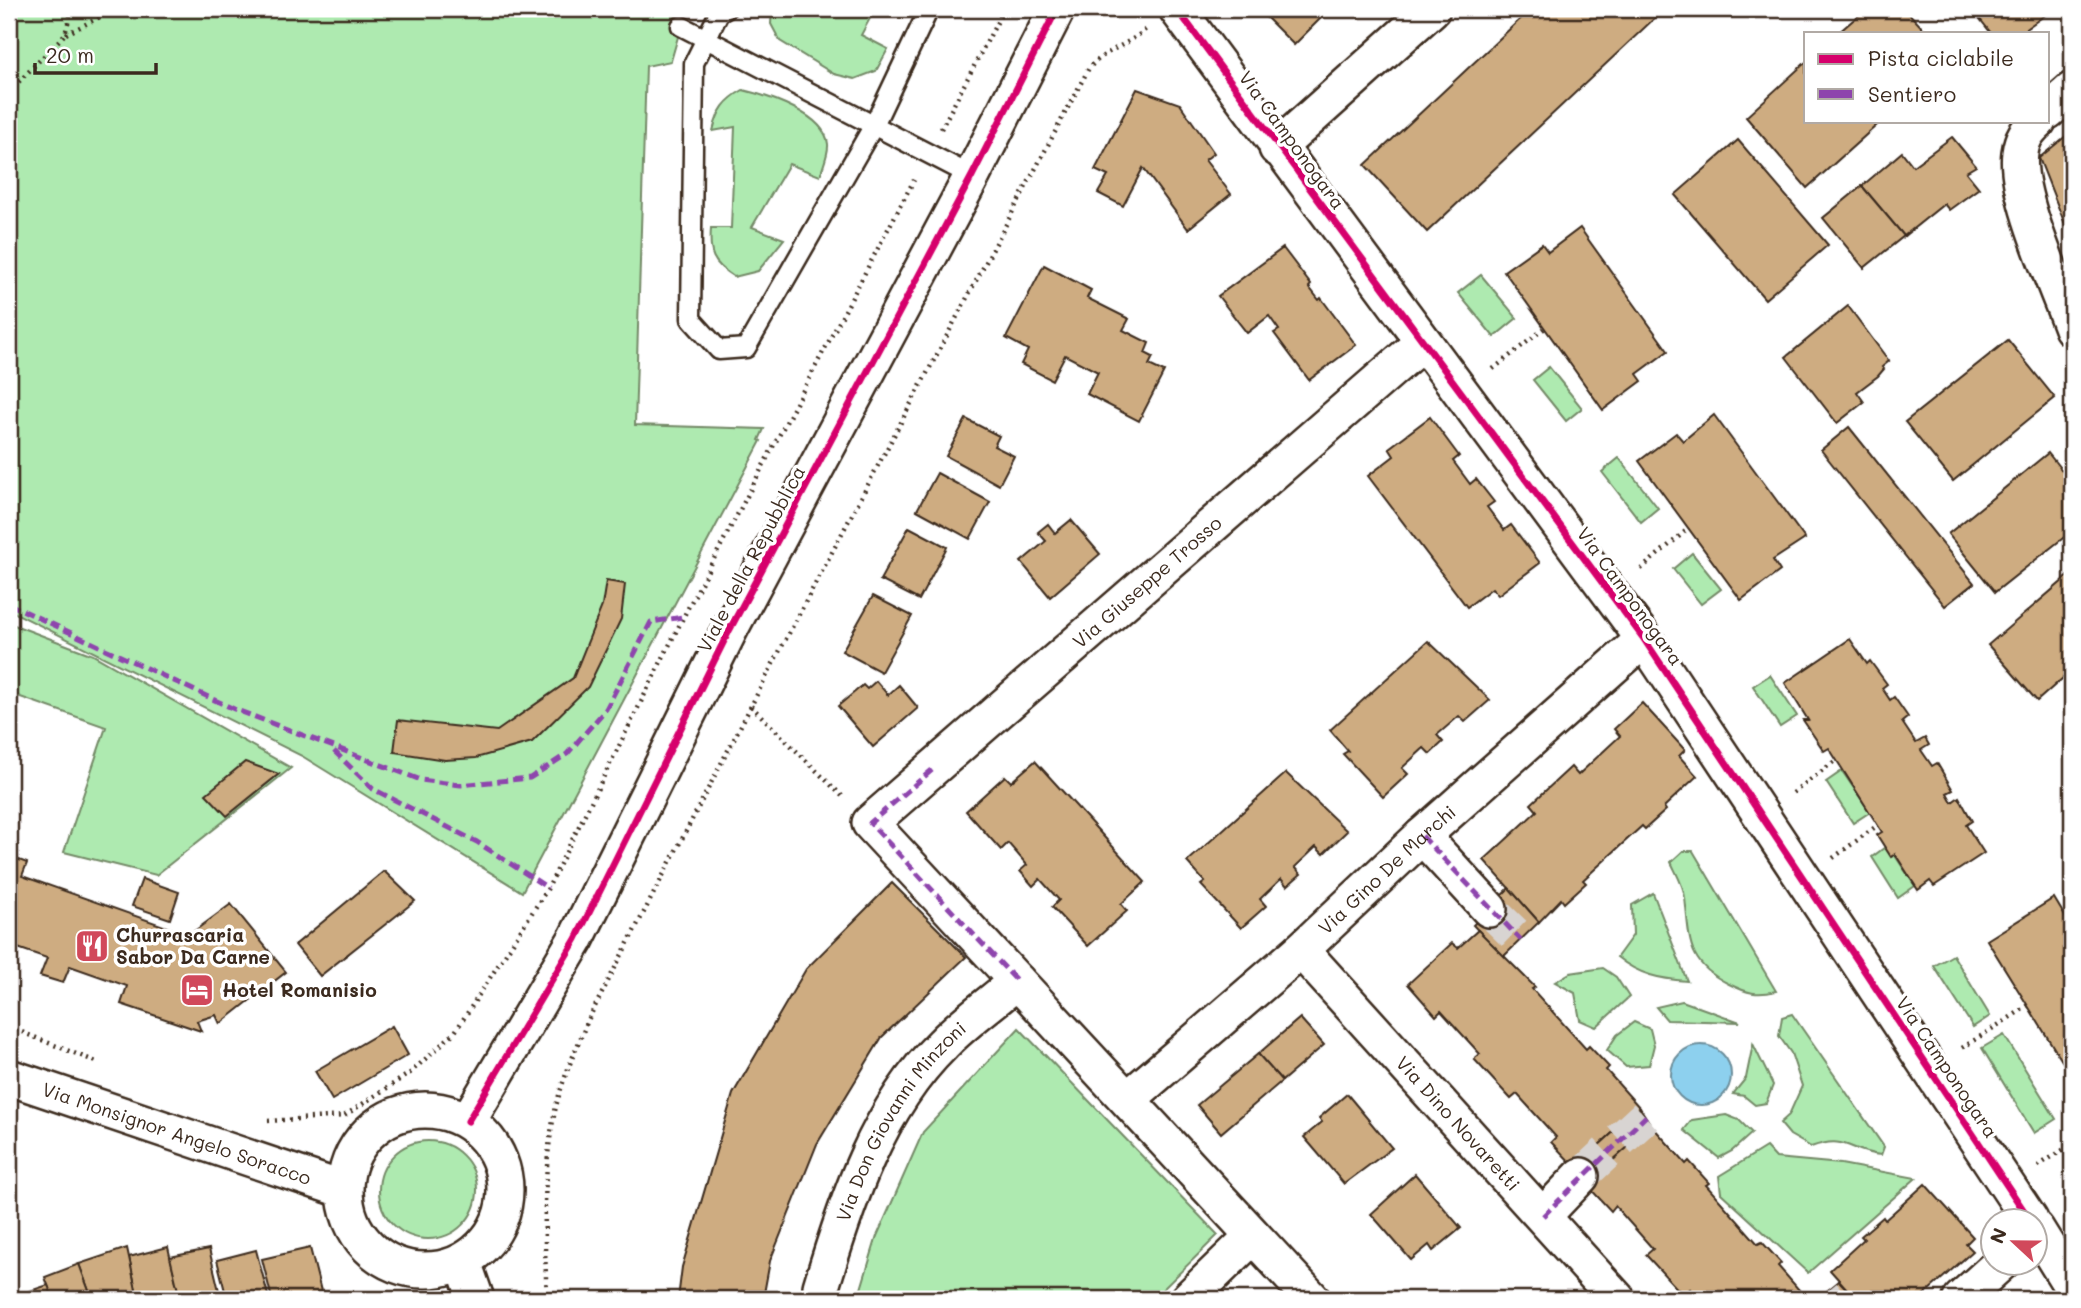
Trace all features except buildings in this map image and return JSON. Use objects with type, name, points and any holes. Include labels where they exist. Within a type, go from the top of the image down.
[{"type":"street","name":"Viale della Repubblica","points":[[468,1121],[576,939],[730,629],[972,176],[1057,9]]},
{"type":"street","name":"Via Camponogara","points":[[1177,9],[1277,148],[1644,639],[2019,1206]]},
{"type":"street","points":[[1277,148],[1432,9]]},
{"type":"street","points":[[2050,109],[2072,90]]},
{"type":"street","points":[[2037,122],[2025,133],[2020,155],[2021,172],[2030,211],[2072,328]]},
{"type":"street","name":"Via Giuseppe Trosso","points":[[870,823],[1423,342]]},
{"type":"street","name":"Via Gino De Marchi","points":[[1128,1099],[1301,950],[1422,836],[1644,639]]},
{"type":"street","points":[[870,823],[1312,1299]]},
{"type":"street","points":[[1422,836],[1489,909]]},
{"type":"street","name":"Via Dino Novaretti","points":[[1301,950],[1617,1299]]},
{"type":"street","name":"Via Don Giovanni Minzoni","points":[[821,1287],[854,1188],[877,1137],[909,1083],[943,1043],[1017,981]]},
{"type":"street","name":"Via Monsignor Angelo Soracco","points":[[9,1077],[344,1190]]},
{"type":"street","points":[[436,1109],[468,1121],[493,1144],[505,1175],[504,1210],[489,1240],[463,1262],[431,1271],[398,1267],[370,1250],[351,1223],[344,1190],[352,1156],[372,1129],[401,1112],[436,1109]]},
{"type":"street","points":[[1543,1216],[1581,1177]]},
{"type":"street","points":[[1188,1299],[1253,1236]]},
{"type":"street","name":"Via Camponogara","points":[[2050,1253],[2072,1287]]},
{"type":"street","points":[[463,1262],[476,1299]]},
{"type":"street","points":[[1961,1299],[1986,1276]]},
{"type":"lane","points":[[726,9],[719,13],[694,63],[691,319],[719,350],[746,348],[874,125],[929,9]]},
{"type":"lane","points":[[681,26],[972,176]]},
{"type":"path","points":[[65,34],[72,9]]},
{"type":"path","points":[[9,92],[65,34],[116,9]]},
{"type":"path","points":[[256,1121],[285,1122],[344,1116],[411,1073],[455,1032],[548,888],[688,608],[1004,9]]},
{"type":"path","points":[[547,1299],[545,1255],[550,1140],[565,1076],[588,1020],[1089,68],[1105,52],[1134,39],[1148,27]]},
{"type":"path","points":[[1489,372],[1545,328]]},
{"type":"path","points":[[1635,574],[1689,528]]},
{"type":"path","points":[[751,706],[870,823]]},
{"type":"path","points":[[1786,797],[1836,760]]},
{"type":"path","points":[[1829,861],[1878,825]]},
{"type":"path","points":[[1958,1051],[2028,1006]]},
{"type":"path","points":[[9,1027],[108,1067]]},
{"type":"path","points":[[2037,1166],[2072,1144]]},
{"type":"green space","points":[[9,9],[686,9],[671,61],[646,66],[635,425],[764,429],[759,440],[761,441],[522,892],[302,756],[9,610]]},
{"type":"green space","points":[[772,9],[875,9],[861,35],[888,49],[876,71],[855,79],[834,74],[780,41],[771,24]]},
{"type":"green space","points":[[743,90],[780,102],[806,115],[825,133],[828,148],[820,176],[789,164],[752,227],[784,239],[758,271],[734,277],[721,267],[714,257],[711,228],[731,228],[735,127],[713,131],[723,106]]},
{"type":"green space","points":[[1481,275],[1517,318],[1494,337],[1458,293]]},
{"type":"green space","points":[[1549,367],[1582,408],[1566,421],[1533,380]]},
{"type":"green space","points":[[1619,458],[1658,508],[1641,522],[1602,472]]},
{"type":"green space","points":[[1692,553],[1721,589],[1701,604],[1673,569]]},
{"type":"green space","points":[[9,623],[93,655],[291,768],[156,875],[64,852],[106,727],[9,693]]},
{"type":"green space","points":[[1770,675],[1797,716],[1780,727],[1753,686]]},
{"type":"green space","points":[[1842,771],[1870,812],[1853,823],[1826,782]]},
{"type":"green space","points":[[1888,845],[1915,886],[1898,898],[1872,857]]},
{"type":"green space","points":[[1683,851],[1693,851],[1776,991],[1752,993],[1741,990],[1715,976],[1698,959],[1690,938],[1683,889],[1671,862]]},
{"type":"green space","points":[[1653,893],[1687,981],[1650,975],[1617,957],[1633,935],[1632,905]]},
{"type":"green space","points":[[1953,955],[1990,1016],[1973,1027],[1934,966]]},
{"type":"green space","points":[[1603,968],[1616,977],[1629,997],[1596,1027],[1580,1020],[1575,993],[1555,982],[1570,973]]},
{"type":"green space","points":[[1682,1001],[1740,1022],[1667,1020],[1656,1007]]},
{"type":"green space","points":[[1792,1014],[1884,1147],[1881,1155],[1833,1142],[1811,1147],[1790,1135],[1780,1123],[1789,1115],[1802,1086],[1791,1053],[1779,1036],[1782,1017]]},
{"type":"green space","points":[[1634,1022],[1650,1029],[1654,1045],[1649,1065],[1626,1067],[1607,1050],[1617,1035]]},
{"type":"green space","points":[[1019,1028],[1218,1235],[1153,1299],[858,1299],[877,1236],[923,1132]]},
{"type":"green space","points":[[2004,1035],[2056,1119],[2034,1133],[1982,1048]]},
{"type":"green space","points":[[1753,1044],[1773,1085],[1766,1103],[1755,1105],[1744,1096],[1733,1094],[1746,1078]]},
{"type":"green space","points":[[1726,1115],[1739,1120],[1752,1133],[1732,1151],[1719,1158],[1684,1130],[1692,1120]]},
{"type":"green space","points":[[428,1141],[447,1145],[463,1155],[473,1171],[477,1190],[473,1209],[463,1225],[447,1235],[428,1239],[409,1235],[393,1225],[383,1209],[379,1190],[383,1171],[393,1155],[409,1145]]},
{"type":"green space","points":[[1766,1147],[1776,1158],[1841,1164],[1916,1178],[1808,1273],[1721,1193],[1719,1176]]},
{"type":"water","points":[[1695,1045],[1707,1045],[1726,1058],[1731,1075],[1729,1087],[1718,1100],[1707,1105],[1695,1105],[1676,1092],[1671,1081],[1671,1069],[1684,1050]]},
{"type":"tunnel","points":[[1489,909],[1521,940]]},
{"type":"tunnel","points":[[1581,1176],[1646,1116]]},
{"type":"tunnel","points":[[1823,1294],[1827,1299]]},
{"type":"marked path","points":[[9,604],[234,709],[421,780],[461,785],[530,778],[567,754],[606,709],[651,622],[683,617]]},
{"type":"marked path","points":[[334,751],[373,789],[477,842],[548,888]]},
{"type":"marked path","points":[[932,770],[870,823],[1017,981]]},
{"type":"marked path","points":[[1422,836],[1521,940]]},
{"type":"marked path","points":[[1543,1216],[1646,1116]]},
{"type":"marked path","points":[[1823,1294],[1827,1299]]},
{"type":"cycle path","points":[[468,1121],[576,939],[730,629],[972,176],[1057,9]]},
{"type":"cycle path","points":[[1177,9],[1644,639],[2021,1206]]},
{"type":"place","name":"Churrascaria Sabor Da Carne","points":[[92,946]]},
{"type":"place","name":"Hotel Romanisio","points":[[197,990]]}]
